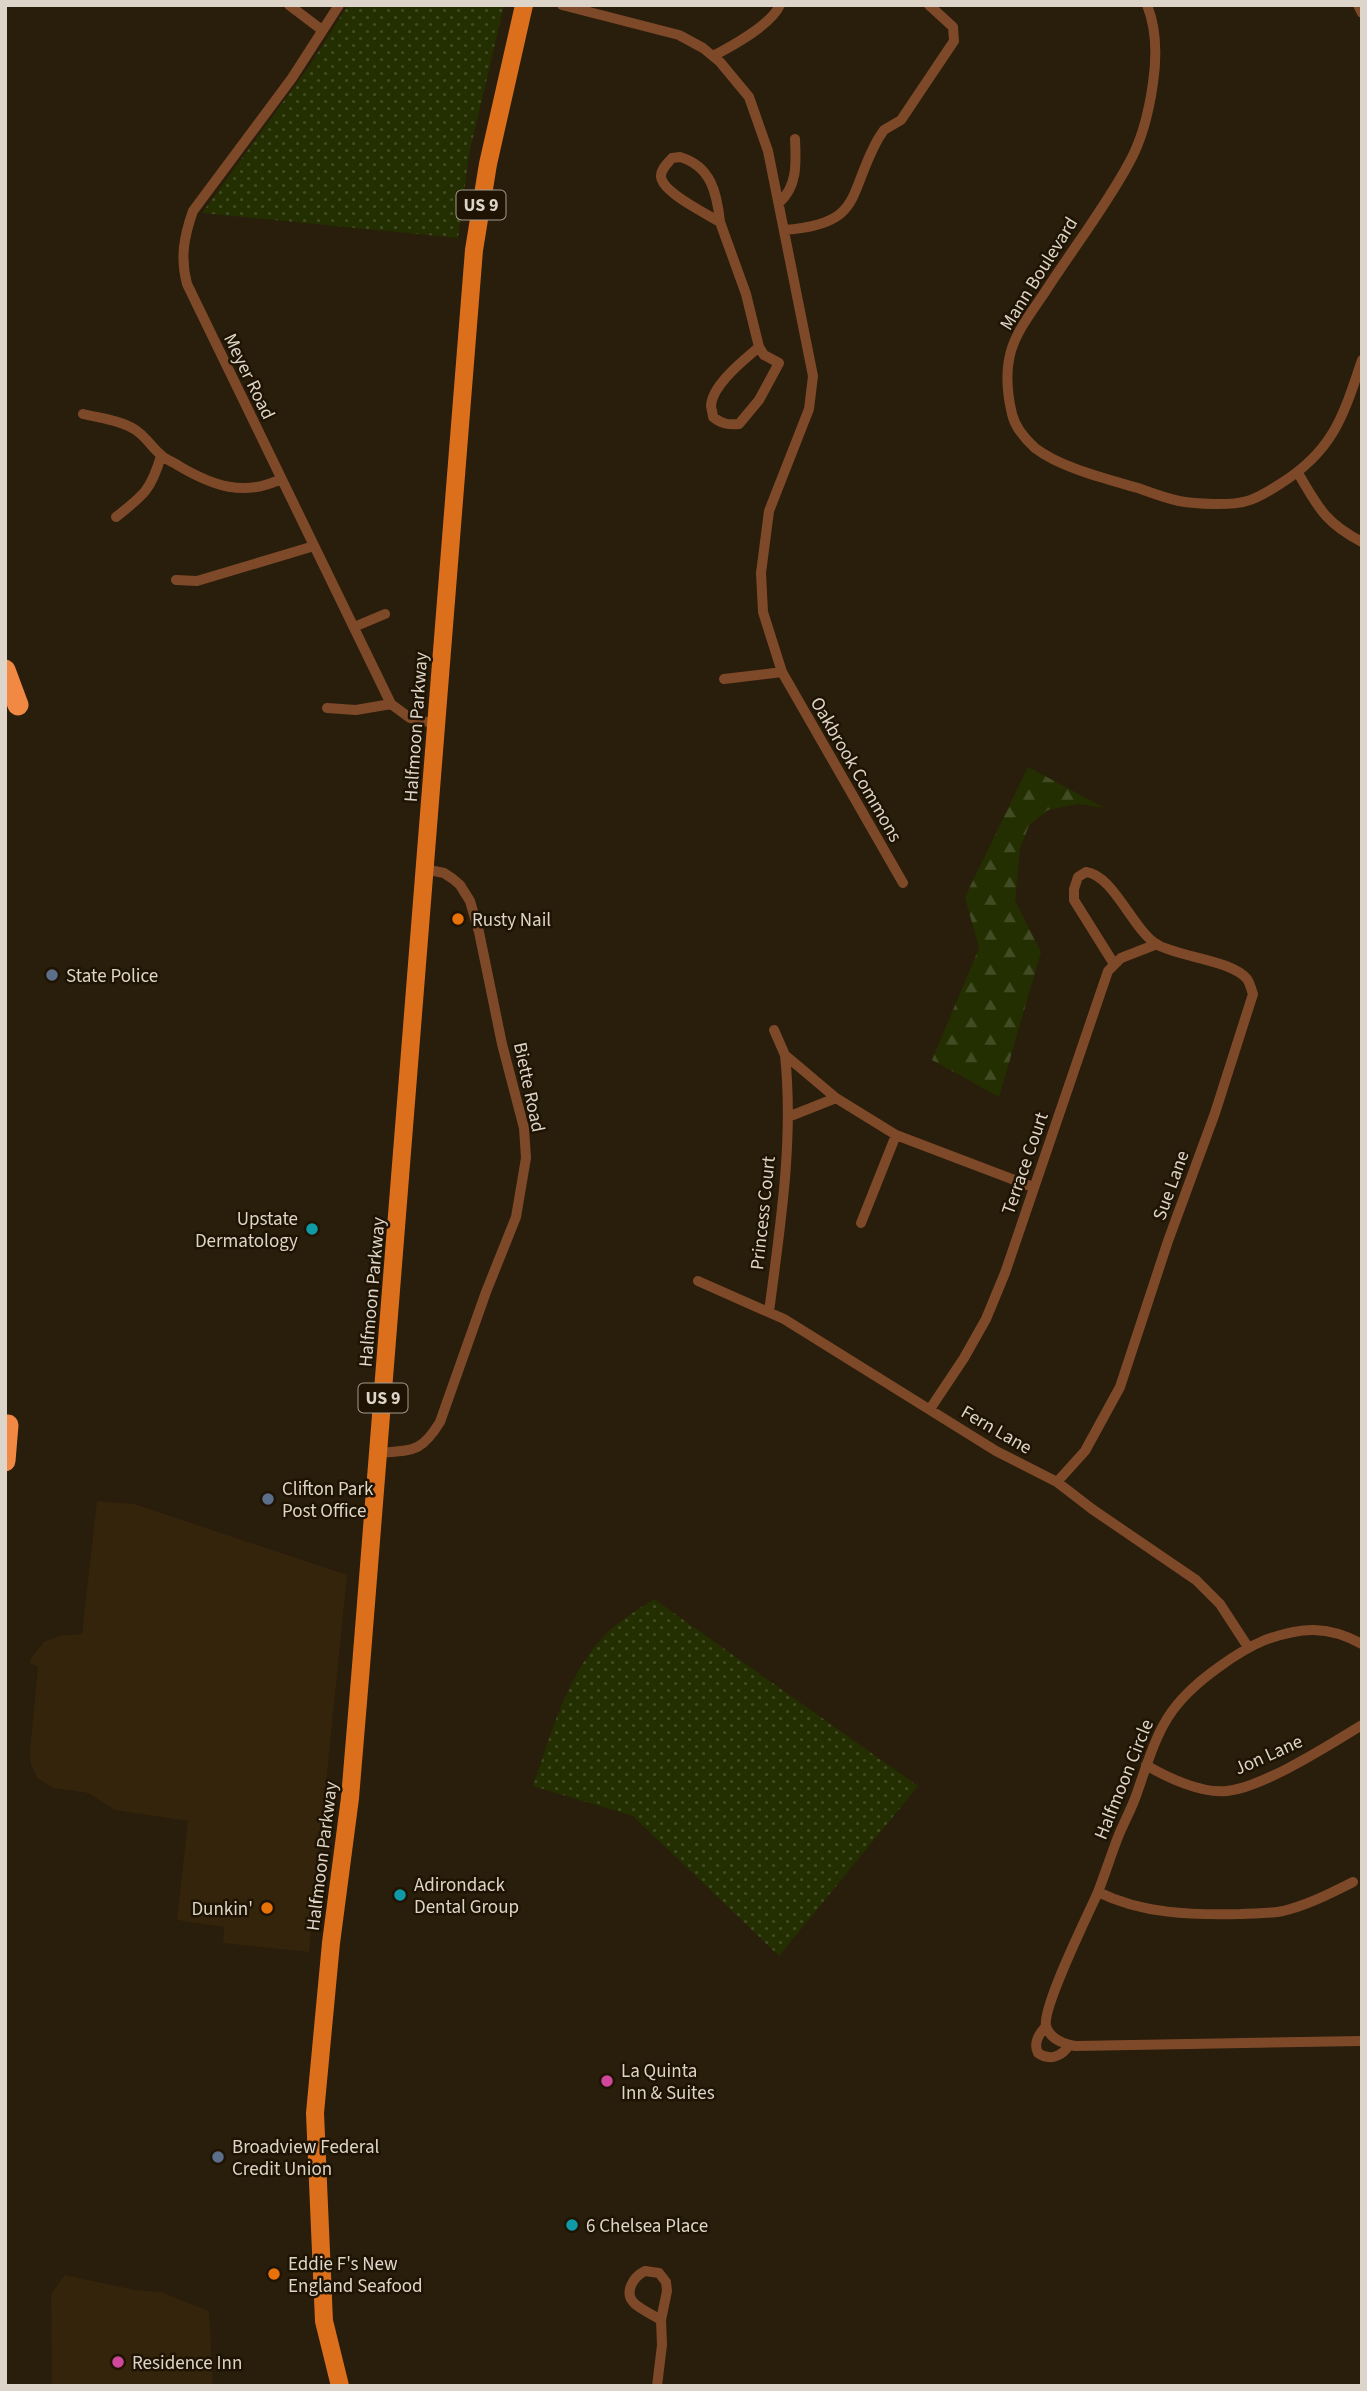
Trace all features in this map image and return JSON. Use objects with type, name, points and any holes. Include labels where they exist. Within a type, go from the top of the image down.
[{"type":"highway","points":[[5,670],[18,705]]},
{"type":"highway","points":[[5,1461],[8,1425]]},
{"type":"main road","name":"Halfmoon Parkway","points":[[340,2386],[324,2321],[315,2113],[331,1943],[350,1798],[474,250],[488,164],[524,5]]},
{"type":"street","points":[[289,5],[323,30]]},
{"type":"street","name":"Meyer Road","points":[[339,5],[292,78],[193,211],[183,245],[183,271],[391,704]]},
{"type":"street","name":"Oakbrook Commons","points":[[562,5],[679,35],[713,56],[734,76],[748,97],[768,151],[809,353],[813,391],[809,409],[769,511],[761,573],[763,612],[782,672],[903,883]]},
{"type":"street","points":[[713,56],[735,45],[764,24],[780,5]]},
{"type":"street","points":[[784,230],[832,221],[853,198],[878,139],[884,130],[901,120],[954,41],[953,27],[929,5]]},
{"type":"street","name":"Mann Boulevard","points":[[1147,5],[1155,37],[1156,64],[1143,135],[1129,164],[1028,318],[1012,349],[1007,385],[1013,418],[1024,437],[1037,449],[1056,460],[1178,501],[1247,502],[1297,473],[1333,436],[1362,360]]},
{"type":"street","points":[[1359,5],[1362,13]]},
{"type":"street","points":[[779,203],[786,197],[794,177],[796,139]]},
{"type":"street","points":[[720,222],[664,185],[662,170],[672,158],[680,157],[701,167],[710,180],[717,197],[720,222],[746,294],[759,347],[764,355],[779,363],[758,400],[739,424],[720,422],[713,417],[711,405],[716,392],[759,347]]},
{"type":"street","points":[[83,414],[131,426],[144,435],[161,456],[194,475],[230,488],[266,486],[281,479]]},
{"type":"street","points":[[116,517],[144,495],[154,480],[161,456]]},
{"type":"street","points":[[1297,473],[1320,510],[1340,531],[1362,541]]},
{"type":"street","points":[[176,580],[205,579],[314,546]]},
{"type":"street","points":[[354,627],[385,614]]},
{"type":"street","points":[[724,679],[782,672]]},
{"type":"street","points":[[327,708],[356,710],[391,704],[410,718],[436,724]]},
{"type":"street","name":"Biette Road","points":[[378,1452],[418,1448],[440,1422],[516,1217],[526,1158],[524,1128],[470,901],[453,879],[444,873],[425,869]]},
{"type":"street","points":[[1086,872],[1099,876],[1144,933],[1157,944],[1136,951],[1114,964],[1074,900],[1078,877],[1086,872]]},
{"type":"street","name":"Sue Lane","points":[[1057,1482],[1085,1451],[1120,1387],[1168,1241],[1215,1113],[1253,994],[1246,978],[1234,970],[1157,944]]},
{"type":"street","name":"Terrace Court","points":[[930,1409],[986,1319],[1005,1272],[1102,985],[1114,964]]},
{"type":"street","name":"Princess Court","points":[[769,1312],[784,1194],[789,1092],[785,1055],[774,1030]]},
{"type":"street","name":"Princess Court","points":[[785,1055],[836,1098],[896,1135],[1034,1188]]},
{"type":"street","points":[[788,1117],[836,1098]]},
{"type":"street","points":[[861,1223],[896,1135]]},
{"type":"street","name":"Fern Lane","points":[[698,1281],[784,1318],[996,1451],[1057,1482],[1196,1580],[1220,1604],[1248,1647]]},
{"type":"street","name":"Halfmoon Circle","points":[[1362,1644],[1349,1637],[1317,1629],[1293,1630],[1248,1647],[1201,1680],[1176,1704],[1155,1739],[1098,1892],[1048,2009],[1046,2026],[1038,2036],[1036,2044],[1038,2053],[1046,2058],[1064,2052],[1069,2045],[1362,2041]]},
{"type":"street","name":"Jon Lane","points":[[1146,1765],[1173,1780],[1226,1791],[1251,1785],[1311,1755],[1362,1725]]},
{"type":"street","points":[[1098,1892],[1132,1905],[1175,1913],[1270,1913],[1318,1900],[1353,1882]]},
{"type":"street","points":[[1046,2026],[1053,2037],[1069,2045]]},
{"type":"street","points":[[657,2386],[662,2345],[661,2320],[667,2291],[666,2283],[659,2273],[645,2271],[635,2277],[630,2287],[630,2297],[635,2304],[661,2320]]},
{"type":"shaded area","points":[[97,1501],[134,1504],[347,1575],[309,1952],[223,1943],[224,1927],[177,1920],[188,1821],[115,1810],[88,1793],[54,1788],[38,1779],[31,1765],[38,1667],[29,1663],[44,1642],[59,1636],[82,1634]]},
{"type":"shaded area","points":[[65,2275],[135,2290],[161,2292],[209,2311],[213,2386],[52,2386],[51,2294]]},
{"type":"green space","points":[[348,5],[504,5],[469,155],[458,238],[202,213],[310,65]]},
{"type":"green space","points":[[1028,767],[1105,808],[1078,804],[1048,810],[1029,825],[1020,849],[1015,901],[1041,952],[999,1097],[932,1060],[979,948],[965,897]]},
{"type":"green space","points":[[654,1599],[918,1786],[779,1956],[633,1816],[533,1786],[562,1704],[582,1665],[609,1631]]},
{"type":"place","name":"Rusty Nail","points":[[458,919]]},
{"type":"place","name":"State Police","points":[[52,975]]},
{"type":"place","name":"Upstate Dermatology","points":[[312,1229]]},
{"type":"place","name":"Clifton Park Post Office","points":[[268,1499]]},
{"type":"place","name":"Adirondack Dental Group","points":[[400,1895]]},
{"type":"place","name":"Dunkin'","points":[[267,1908]]},
{"type":"place","name":"La Quinta Inn & Suites","points":[[607,2081]]},
{"type":"place","name":"Broadview Federal Credit Union","points":[[218,2157]]},
{"type":"place","name":"6 Chelsea Place","points":[[572,2225]]},
{"type":"place","name":"Eddie F's New England Seafood","points":[[274,2274]]},
{"type":"place","name":"Residence Inn","points":[[118,2362]]}]
